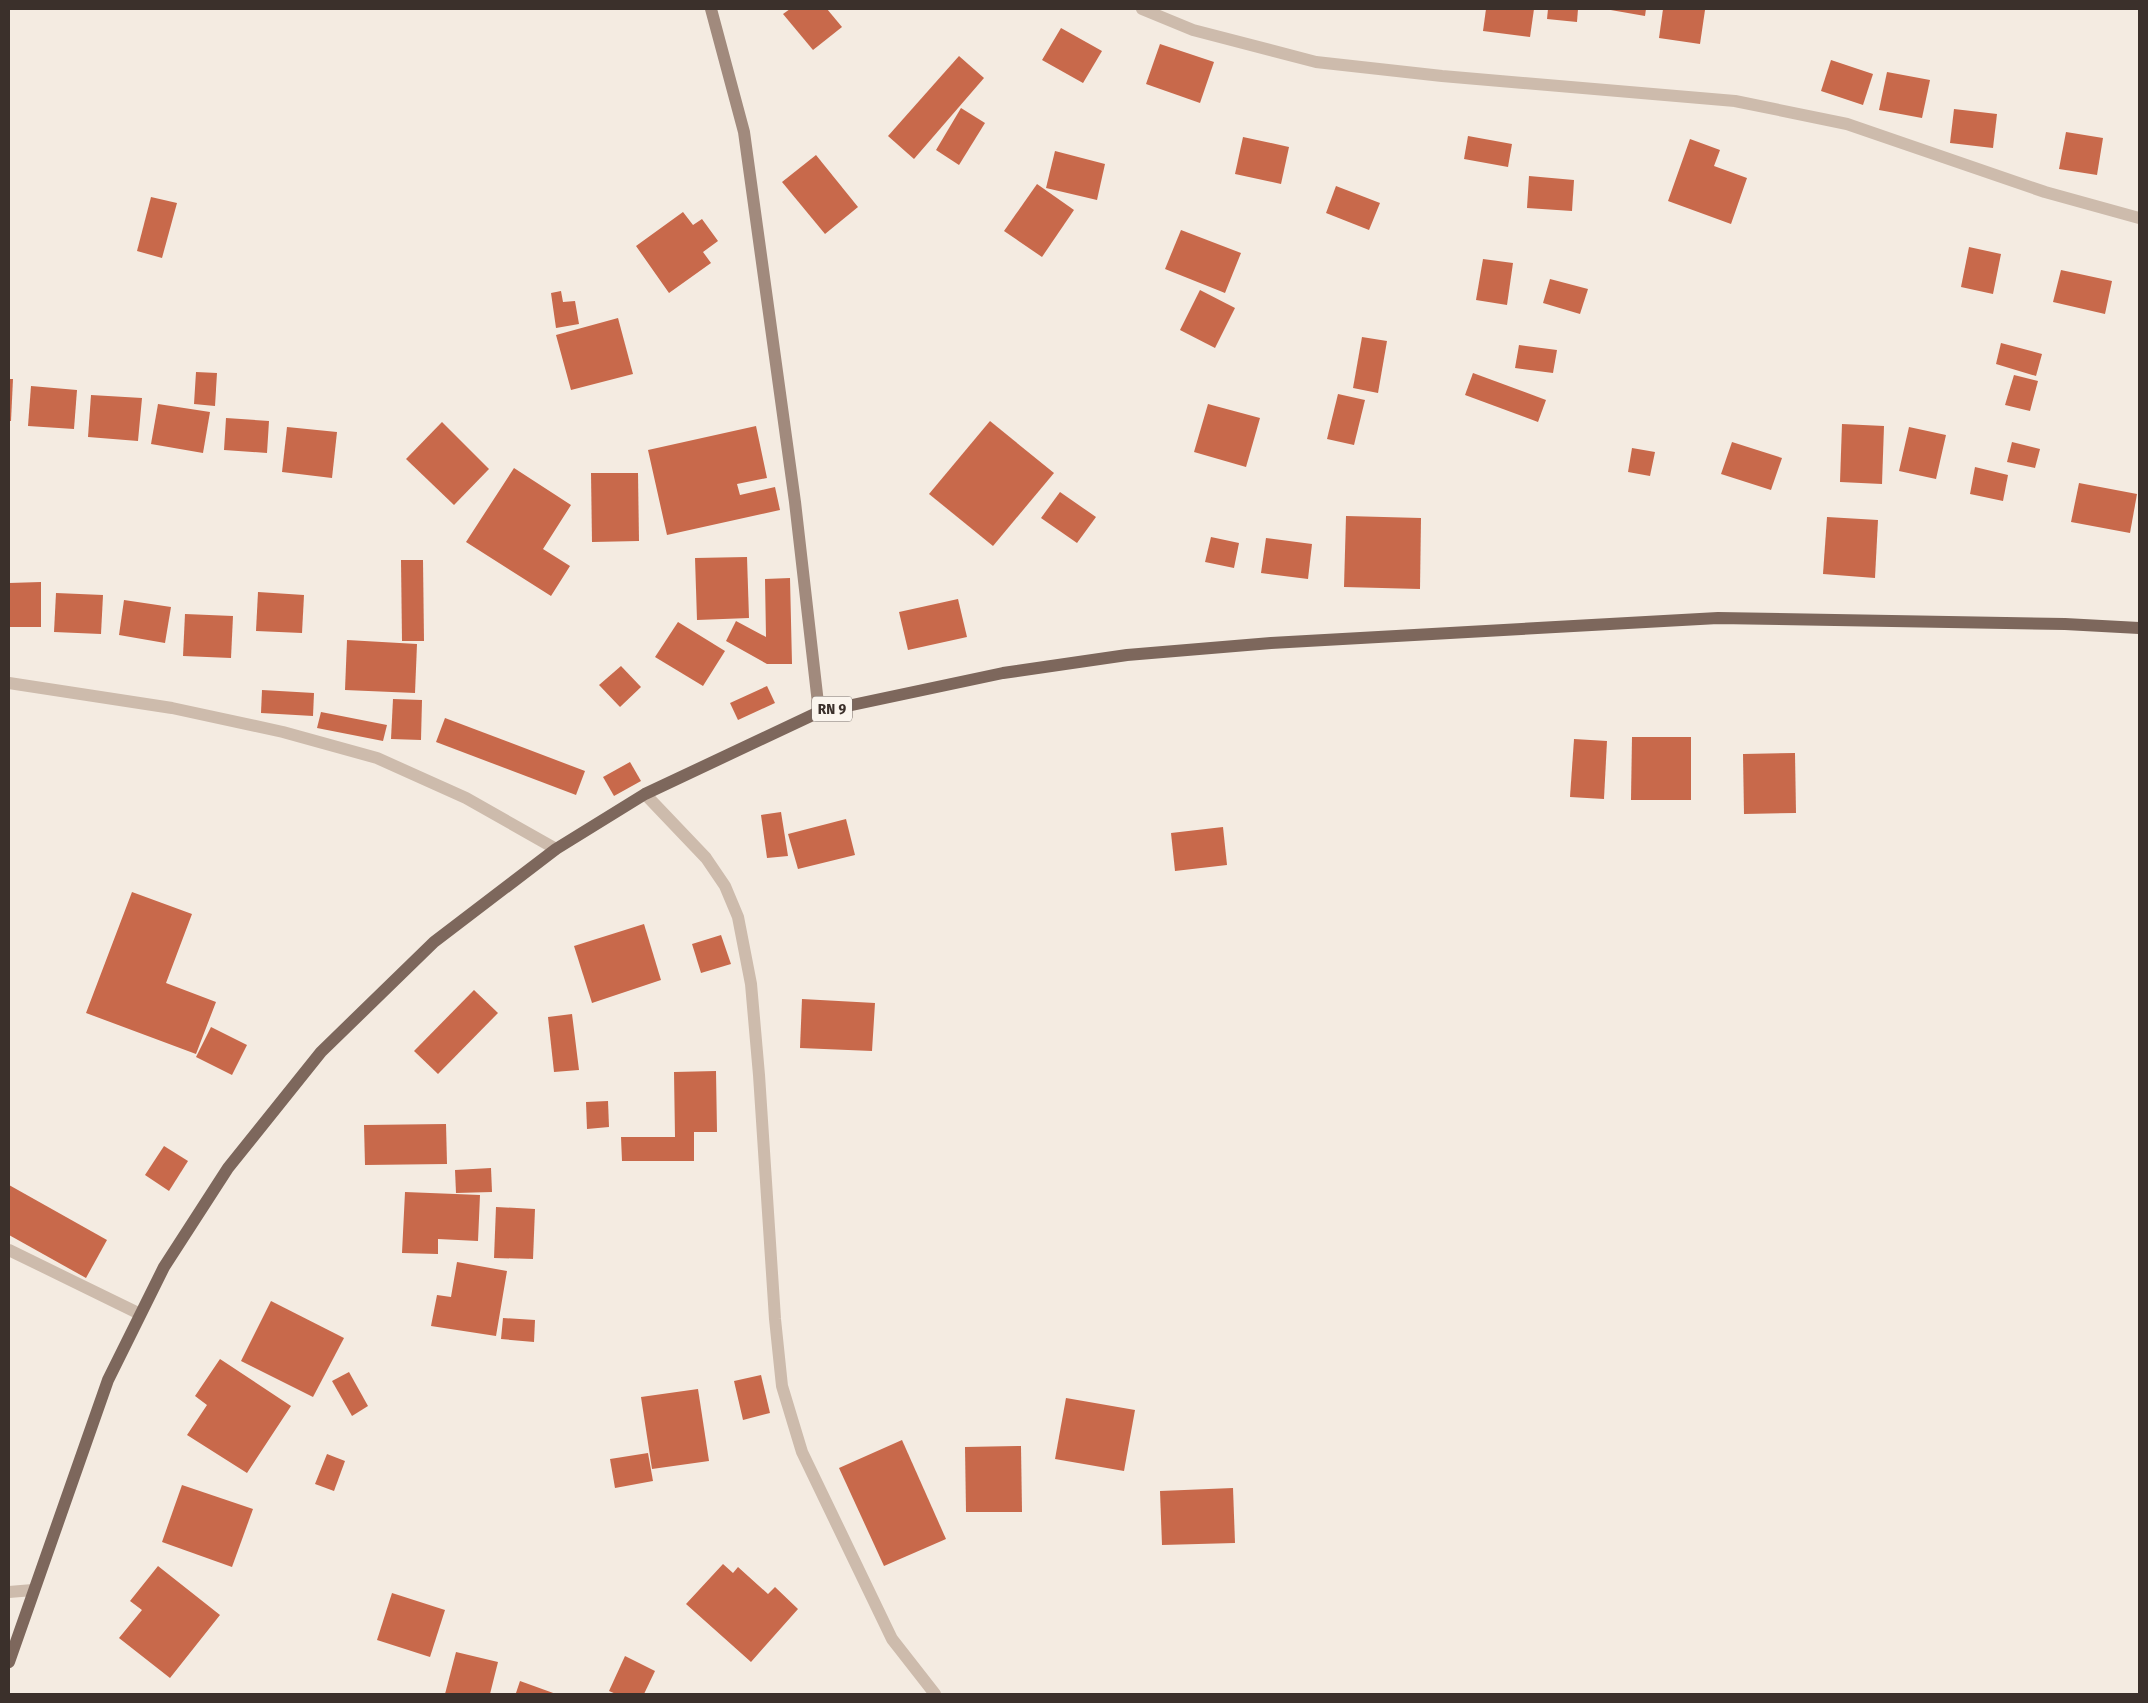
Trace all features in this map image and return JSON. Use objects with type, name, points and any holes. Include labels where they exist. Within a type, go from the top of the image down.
[{"type":"main road","name":"RN 9","points":[[9,1662],[32,1590],[108,1380],[164,1267],[228,1168],[320,1052],[434,942],[556,849],[645,794],[819,712],[1003,673],[1127,655],[1271,642],[1718,618],[2064,624],[2139,628]]},
{"type":"street","points":[[711,9],[744,132],[794,493],[819,712]]},
{"type":"street","points":[[1142,9],[1193,30],[1316,62],[1442,76],[1638,91],[1754,104],[1847,124],[2045,192],[2139,218]]},
{"type":"street","points":[[9,683],[172,708],[283,732],[377,758],[466,798],[556,849]]},
{"type":"street","points":[[645,794],[706,858],[725,886],[738,917],[752,993],[775,1319],[782,1386],[802,1452],[892,1639],[935,1694]]},
{"type":"street","points":[[9,1250],[140,1314]]},
{"type":"street","points":[[9,1592],[32,1590]]},
{"type":"building","points":[[790,9],[827,9],[842,27],[813,50],[783,14]]},
{"type":"building","points":[[1486,9],[1534,9],[1530,37],[1483,31]]},
{"type":"building","points":[[1548,9],[1578,9],[1577,22],[1547,19]]},
{"type":"building","points":[[1605,9],[1646,9],[1645,16]]},
{"type":"building","points":[[1663,9],[1705,10],[1700,44],[1659,38]]},
{"type":"building","points":[[1061,28],[1102,51],[1083,83],[1042,60]]},
{"type":"building","points":[[1160,44],[1214,62],[1200,103],[1146,84]]},
{"type":"building","points":[[959,56],[984,78],[914,159],[888,136]]},
{"type":"building","points":[[1831,60],[1873,74],[1863,105],[1821,91]]},
{"type":"building","points":[[1887,72],[1930,80],[1922,118],[1879,110]]},
{"type":"building","points":[[961,108],[985,123],[959,165],[936,150]]},
{"type":"building","points":[[1954,109],[1997,114],[1993,148],[1950,143]]},
{"type":"building","points":[[2066,132],[2103,138],[2097,175],[2059,169]]},
{"type":"building","points":[[1468,136],[1512,144],[1508,167],[1464,159]]},
{"type":"building","points":[[1243,137],[1289,147],[1281,184],[1235,174]]},
{"type":"building","points":[[1690,139],[1720,150],[1714,166],[1747,178],[1731,224],[1668,201]]},
{"type":"building","points":[[1055,151],[1105,164],[1097,200],[1046,188]]},
{"type":"building","points":[[816,155],[858,207],[825,234],[782,182]]},
{"type":"building","points":[[1529,176],[1574,180],[1572,211],[1527,208]]},
{"type":"building","points":[[1037,184],[1074,210],[1042,257],[1004,231]]},
{"type":"building","points":[[1336,186],[1380,203],[1369,230],[1326,213]]},
{"type":"building","points":[[151,197],[177,203],[162,258],[137,251]]},
{"type":"building","points":[[683,212],[693,225],[702,219],[718,241],[703,252],[711,263],[669,293],[636,246]]},
{"type":"building","points":[[1181,230],[1241,253],[1225,293],[1165,269]]},
{"type":"building","points":[[1969,247],[2001,254],[1993,294],[1961,287]]},
{"type":"building","points":[[1483,259],[1513,263],[1507,305],[1476,300]]},
{"type":"building","points":[[2061,270],[2112,281],[2105,314],[2053,302]]},
{"type":"building","points":[[1550,279],[1588,289],[1580,314],[1543,303]]},
{"type":"building","points":[[1200,290],[1235,308],[1215,348],[1180,330]]},
{"type":"building","points":[[561,291],[563,302],[575,301],[579,324],[556,328],[551,293]]},
{"type":"building","points":[[618,318],[633,374],[571,390],[556,335]]},
{"type":"building","points":[[1362,337],[1387,341],[1378,393],[1353,388]]},
{"type":"building","points":[[2001,343],[2042,354],[2036,376],[1996,364]]},
{"type":"building","points":[[1519,345],[1557,350],[1553,373],[1515,368]]},
{"type":"building","points":[[196,372],[217,373],[215,406],[194,404]]},
{"type":"building","points":[[1473,373],[1546,400],[1538,422],[1465,395]]},
{"type":"building","points":[[2014,375],[2038,381],[2030,411],[2005,405]]},
{"type":"building","points":[[9,379],[13,379],[11,421],[9,421]]},
{"type":"building","points":[[31,386],[77,390],[74,429],[28,426]]},
{"type":"building","points":[[1338,394],[1365,400],[1354,445],[1327,439]]},
{"type":"building","points":[[91,395],[142,398],[138,441],[88,437]]},
{"type":"building","points":[[158,404],[210,412],[203,453],[151,444]]},
{"type":"building","points":[[1208,404],[1260,418],[1246,467],[1194,452]]},
{"type":"building","points":[[226,418],[269,421],[267,453],[224,450]]},
{"type":"building","points":[[990,421],[1054,473],[993,546],[929,494]]},
{"type":"building","points":[[442,422],[489,469],[454,505],[406,459]]},
{"type":"building","points":[[1842,424],[1884,426],[1882,484],[1840,482]]},
{"type":"building","points":[[756,426],[767,478],[737,484],[740,495],[775,487],[780,510],[667,535],[648,450]]},
{"type":"building","points":[[287,427],[337,432],[332,478],[282,472]]},
{"type":"building","points":[[1909,427],[1946,435],[1936,479],[1899,471]]},
{"type":"building","points":[[1732,442],[1782,458],[1771,490],[1721,474]]},
{"type":"building","points":[[2012,442],[2040,449],[2035,468],[2007,462]]},
{"type":"building","points":[[1632,448],[1655,452],[1650,476],[1628,472]]},
{"type":"building","points":[[1975,467],[2008,475],[2003,501],[1970,494]]},
{"type":"building","points":[[514,468],[571,505],[543,549],[570,566],[551,596],[466,542]]},
{"type":"building","points":[[591,473],[638,473],[639,541],[592,542]]},
{"type":"building","points":[[2079,483],[2137,494],[2130,533],[2071,522]]},
{"type":"building","points":[[1060,492],[1096,517],[1077,543],[1041,518]]},
{"type":"building","points":[[1346,516],[1421,518],[1420,589],[1344,587]]},
{"type":"building","points":[[1827,517],[1878,520],[1875,578],[1823,574]]},
{"type":"building","points":[[1211,537],[1239,543],[1234,568],[1205,562]]},
{"type":"building","points":[[1266,538],[1312,544],[1308,579],[1261,573]]},
{"type":"building","points":[[747,557],[749,618],[697,620],[695,558]]},
{"type":"building","points":[[401,560],[423,560],[424,641],[402,641]]},
{"type":"building","points":[[790,578],[792,664],[767,664],[726,641],[736,621],[766,637],[765,579]]},
{"type":"building","points":[[41,582],[41,627],[9,627],[9,583]]},
{"type":"building","points":[[258,592],[304,595],[302,633],[256,631]]},
{"type":"building","points":[[56,593],[103,595],[101,634],[54,632]]},
{"type":"building","points":[[958,599],[967,637],[908,650],[899,612]]},
{"type":"building","points":[[124,600],[171,607],[165,643],[119,635]]},
{"type":"building","points":[[185,614],[233,616],[231,658],[183,656]]},
{"type":"building","points":[[678,622],[725,651],[703,686],[655,657]]},
{"type":"building","points":[[347,640],[417,644],[415,693],[345,690]]},
{"type":"building","points":[[621,666],[641,687],[620,707],[599,685]]},
{"type":"building","points":[[767,686],[775,703],[738,720],[730,703]]},
{"type":"building","points":[[262,690],[314,693],[313,716],[261,713]]},
{"type":"building","points":[[393,699],[422,700],[421,740],[391,739]]},
{"type":"building","points":[[321,712],[387,725],[383,741],[317,728]]},
{"type":"building","points":[[445,718],[585,771],[576,795],[436,742]]},
{"type":"building","points":[[1632,737],[1691,737],[1691,800],[1631,800]]},
{"type":"building","points":[[1574,739],[1607,741],[1604,799],[1570,797]]},
{"type":"building","points":[[1795,753],[1796,813],[1744,814],[1743,754]]},
{"type":"building","points":[[630,762],[641,781],[614,796],[603,777]]},
{"type":"building","points":[[781,812],[788,856],[767,858],[761,815]]},
{"type":"building","points":[[846,819],[855,855],[798,869],[788,834]]},
{"type":"building","points":[[1223,827],[1227,865],[1175,871],[1171,833]]},
{"type":"building","points":[[132,892],[192,914],[166,983],[216,1002],[196,1054],[86,1013]]},
{"type":"building","points":[[644,924],[661,980],[592,1003],[574,946]]},
{"type":"building","points":[[721,935],[731,964],[701,973],[692,944]]},
{"type":"building","points":[[474,990],[498,1013],[438,1074],[414,1051]]},
{"type":"building","points":[[802,999],[875,1003],[872,1051],[800,1048]]},
{"type":"building","points":[[572,1014],[579,1070],[554,1072],[548,1017]]},
{"type":"building","points":[[211,1027],[247,1045],[232,1075],[196,1057]]},
{"type":"building","points":[[716,1071],[717,1132],[694,1132],[694,1161],[622,1161],[621,1137],[675,1137],[674,1072]]},
{"type":"building","points":[[608,1101],[609,1127],[587,1129],[586,1102]]},
{"type":"building","points":[[446,1124],[447,1164],[365,1165],[364,1125]]},
{"type":"building","points":[[164,1146],[188,1161],[169,1191],[145,1175]]},
{"type":"building","points":[[491,1168],[492,1192],[456,1193],[455,1170]]},
{"type":"building","points":[[9,1185],[107,1240],[86,1278],[9,1235]]},
{"type":"building","points":[[405,1192],[480,1195],[478,1241],[438,1239],[438,1254],[402,1253]]},
{"type":"building","points":[[496,1207],[535,1209],[533,1259],[494,1258]]},
{"type":"building","points":[[457,1262],[507,1271],[496,1336],[431,1326],[437,1295],[451,1297]]},
{"type":"building","points":[[271,1301],[344,1338],[313,1397],[241,1361]]},
{"type":"building","points":[[503,1318],[535,1320],[534,1342],[501,1339]]},
{"type":"building","points":[[220,1359],[291,1406],[247,1473],[187,1435],[207,1405],[195,1396]]},
{"type":"building","points":[[349,1372],[368,1406],[352,1416],[332,1381]]},
{"type":"building","points":[[761,1375],[770,1413],[743,1420],[734,1381]]},
{"type":"building","points":[[698,1389],[709,1461],[652,1469],[641,1397]]},
{"type":"building","points":[[1066,1398],[1135,1410],[1124,1471],[1055,1459]]},
{"type":"building","points":[[902,1440],[946,1539],[884,1566],[839,1468]]},
{"type":"building","points":[[1021,1446],[1022,1512],[966,1512],[965,1447]]},
{"type":"building","points":[[648,1453],[653,1481],[615,1488],[610,1459]]},
{"type":"building","points":[[327,1454],[345,1461],[334,1491],[315,1484]]},
{"type":"building","points":[[182,1485],[253,1509],[232,1567],[162,1542]]},
{"type":"building","points":[[1233,1488],[1235,1543],[1162,1545],[1160,1491]]},
{"type":"building","points":[[723,1564],[733,1573],[738,1567],[768,1594],[775,1587],[798,1609],[751,1662],[686,1604]]},
{"type":"building","points":[[158,1566],[220,1615],[170,1678],[119,1638],[142,1610],[130,1601]]},
{"type":"building","points":[[392,1593],[445,1610],[430,1657],[377,1640]]},
{"type":"building","points":[[456,1652],[498,1662],[490,1694],[445,1694]]},
{"type":"building","points":[[625,1656],[655,1671],[644,1694],[616,1694],[609,1691]]},
{"type":"building","points":[[520,1681],[556,1694],[516,1693]]}]
